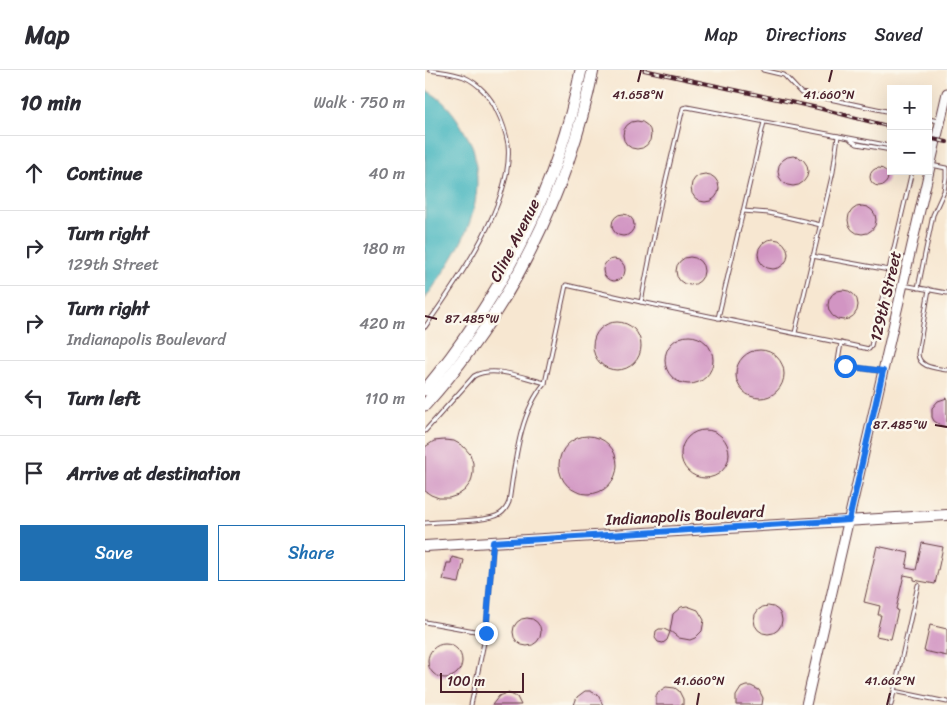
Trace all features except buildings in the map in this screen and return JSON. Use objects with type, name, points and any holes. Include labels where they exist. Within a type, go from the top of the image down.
[{"type":"highway","name":"Cline Avenue","points":[[425,390],[484,308],[528,228],[586,73]]},
{"type":"highway","name":"Cline Avenue","points":[[425,405],[461,362],[484,329],[529,252],[564,171],[580,119],[586,73]]},
{"type":"main road","name":"129th Street","points":[[932,149],[941,127],[947,93]]},
{"type":"main road","name":"129th Street","points":[[805,705],[928,175]]},
{"type":"main road","name":"Indianapolis Boulevard","points":[[425,546],[947,515]]},
{"type":"lane","points":[[425,328],[478,246],[501,194],[507,166],[508,144],[494,103],[479,86],[464,77],[430,70]]},
{"type":"lane","points":[[763,70],[784,75]]},
{"type":"lane","points":[[783,70],[784,75],[801,93],[887,111]]},
{"type":"lane","points":[[641,302],[661,201],[683,108],[687,107],[887,145]]},
{"type":"lane","points":[[932,121],[941,127]]},
{"type":"lane","points":[[719,318],[764,122]]},
{"type":"lane","points":[[795,333],[833,172],[839,136]]},
{"type":"lane","points":[[848,138],[857,144],[887,149]]},
{"type":"lane","points":[[918,288],[933,215],[944,191],[947,178],[947,168],[932,165]]},
{"type":"lane","points":[[425,523],[488,518],[501,513],[506,508],[509,502],[519,438],[537,391],[545,383],[566,286],[869,349],[876,329],[912,175]]},
{"type":"lane","points":[[743,211],[769,213],[821,224]]},
{"type":"lane","points":[[812,256],[889,270]]},
{"type":"lane","points":[[903,284],[947,293]]},
{"type":"lane","points":[[929,290],[918,360],[923,365],[947,370]]},
{"type":"lane","points":[[841,343],[838,361],[845,366],[883,371]]},
{"type":"lane","points":[[425,431],[474,376],[480,373],[495,371],[545,383]]},
{"type":"lane","points":[[471,705],[486,633],[493,542]]},
{"type":"lane","points":[[891,705],[918,585]]},
{"type":"lane","points":[[425,622],[486,633]]},
{"type":"lane","points":[[894,691],[947,702]]},
{"type":"water","points":[[425,90],[437,97],[448,107],[470,141],[475,155],[477,186],[475,204],[464,237],[446,269],[425,299]]},
{"type":"railway","points":[[644,70],[818,108],[887,126]]},
{"type":"railway","points":[[932,139],[947,142]]},
{"type":"route","points":[[486,633],[493,542],[849,520],[883,371],[845,366]]}]
